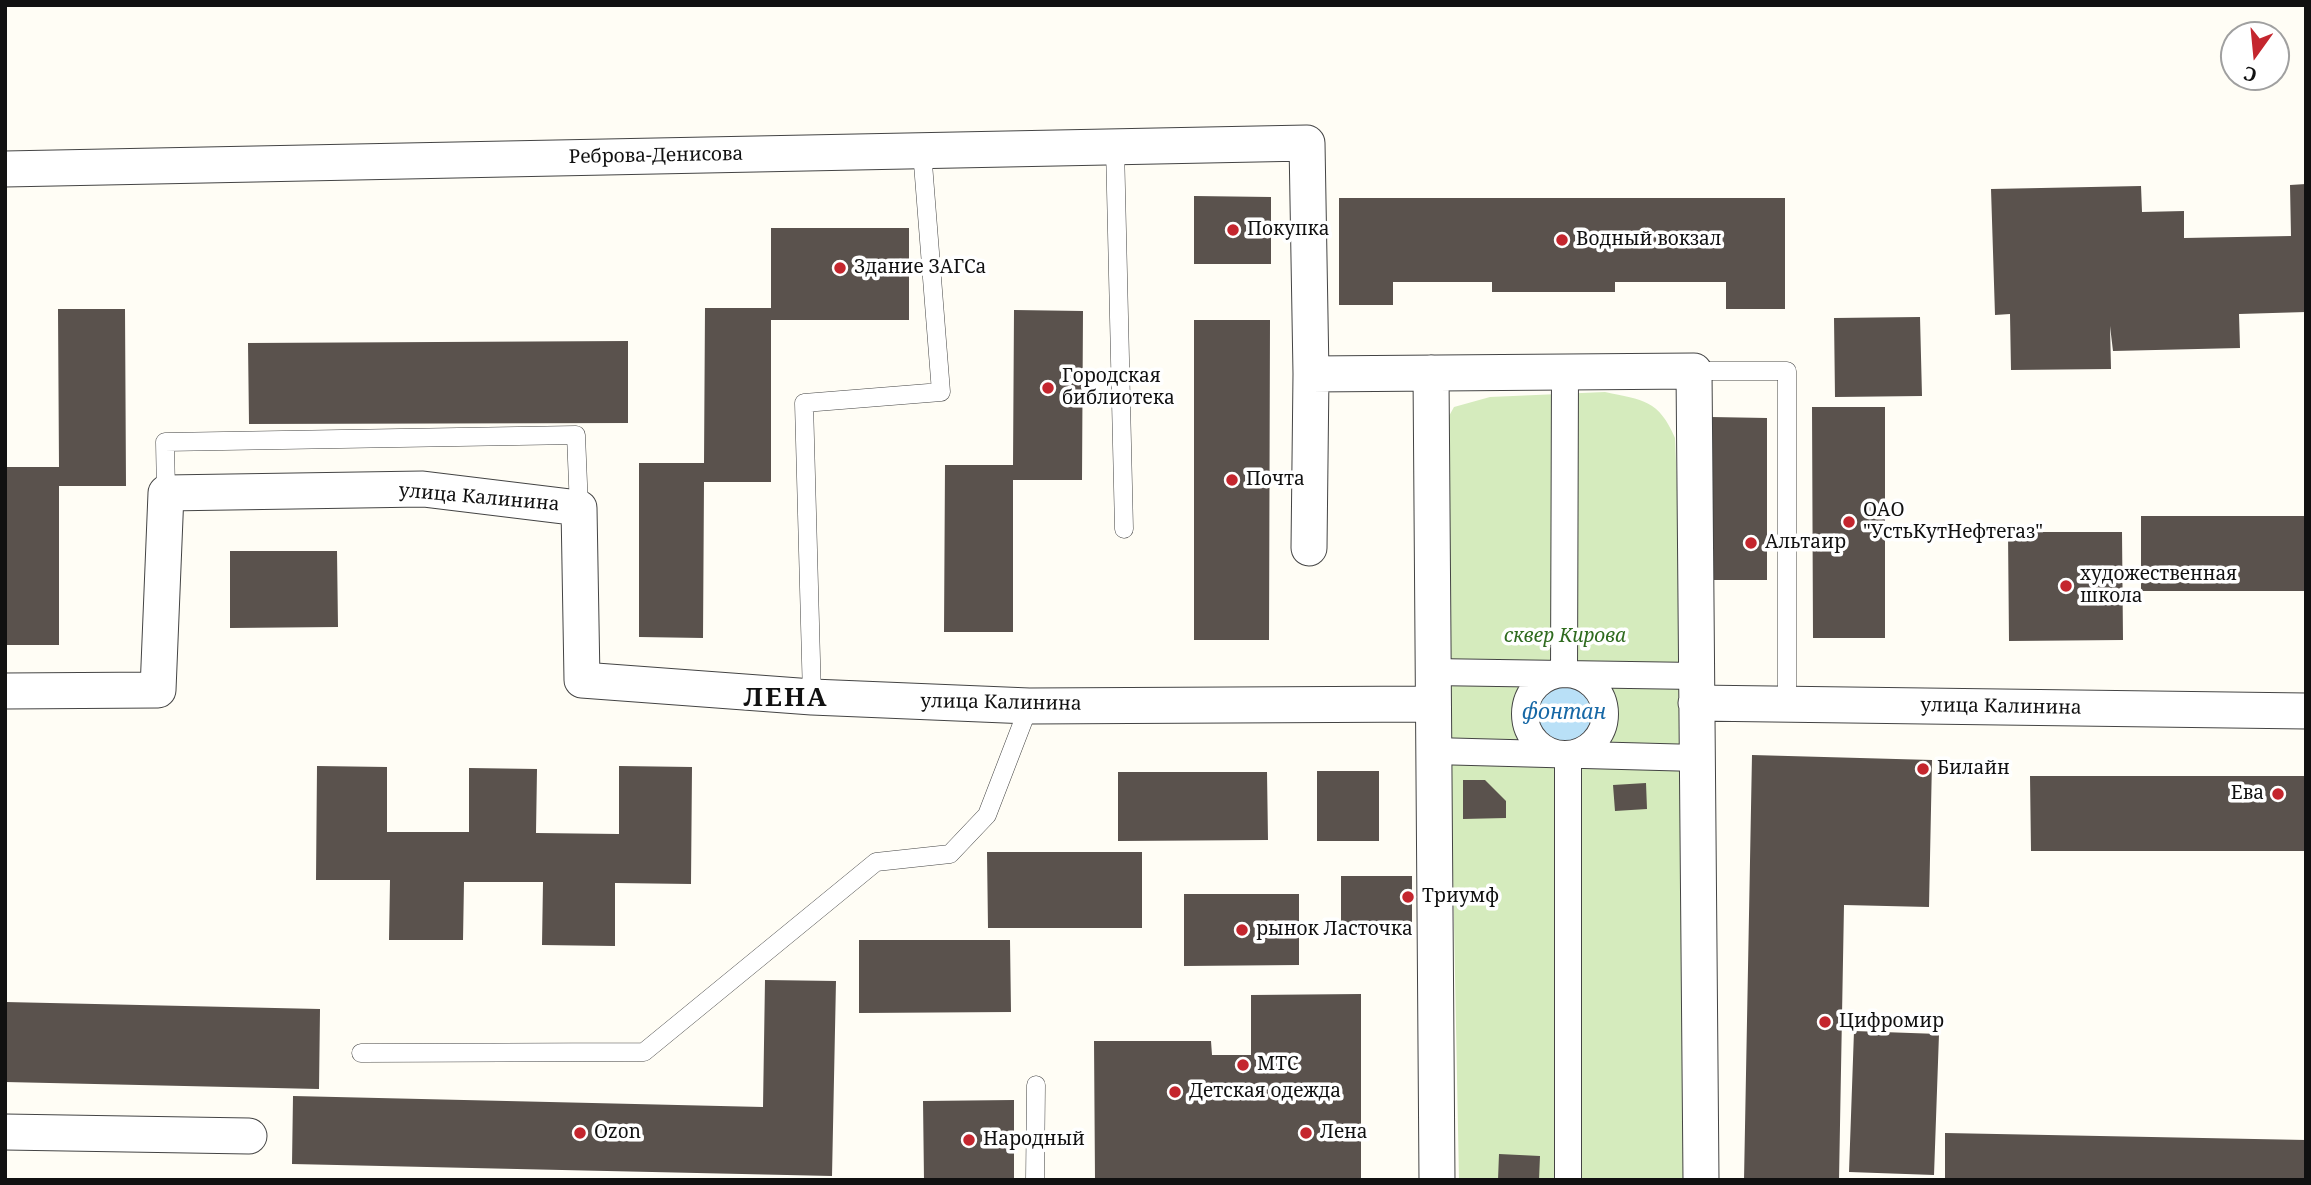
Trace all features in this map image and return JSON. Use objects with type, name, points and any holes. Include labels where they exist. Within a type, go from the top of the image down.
[{"type":"street","name":"Реброва-Денисова","points":[[5,169],[1307,144],[1311,374]]},
{"type":"street","points":[[1309,548],[1311,374],[1694,371],[1701,1180]]},
{"type":"street","points":[[1564,673],[1565,372]]},
{"type":"street","points":[[1431,373],[1437,1180]]},
{"type":"street","name":"улица Калинина","points":[[166,493],[423,489],[579,508],[582,680],[812,697],[1029,706],[1433,688]]},
{"type":"street","points":[[5,691],[158,690],[166,493]]},
{"type":"street","points":[[1433,688],[1564,673],[1696,690]]},
{"type":"street","points":[[1564,673],[1581,676],[1593,684],[1601,694],[1606,717],[1601,734],[1589,747],[1568,754],[1555,753],[1534,740],[1527,726],[1525,709],[1538,684],[1564,673]]},
{"type":"street","name":"улица Калинина","points":[[1696,690],[1787,705],[2306,711]]},
{"type":"street","points":[[1434,751],[1697,758]]},
{"type":"street","points":[[1568,754],[1569,1180]]},
{"type":"street","points":[[5,1132],[248,1136]]},
{"type":"lane","points":[[1115,147],[1124,529]]},
{"type":"lane","points":[[812,697],[804,403],[941,392],[922,151]]},
{"type":"lane","points":[[1694,371],[1787,371],[1787,705]]},
{"type":"lane","points":[[166,493],[165,442],[576,435],[579,508]]},
{"type":"lane","points":[[361,1053],[643,1052],[876,862],[950,854],[987,815],[1029,706]]},
{"type":"lane","points":[[1035,1180],[1036,1085]]},
{"type":"green space","name":"сквер Кирова","points":[[1605,392],[1640,400],[1656,409],[1669,425],[1675,438],[1684,659],[1688,1180],[1459,1180],[1450,718],[1439,434],[1454,407],[1490,397]]},
{"type":"water","name":"фонтан","points":[[1564,682],[1576,684],[1586,691],[1593,701],[1593,725],[1586,735],[1576,742],[1564,744],[1552,742],[1542,735],[1535,725],[1533,713],[1535,701],[1542,691],[1552,684]]},
{"type":"building","points":[[2306,184],[2306,312],[2239,314],[2240,348],[2113,351],[2110,326],[2111,369],[2011,370],[2010,314],[1995,315],[1991,189],[2141,186],[2142,212],[2184,211],[2184,238],[2291,236],[2290,185]]},
{"type":"building","name":"Покупка","points":[[1194,196],[1271,197],[1271,264],[1194,264]]},
{"type":"building","name":"Водный вокзал","points":[[1339,198],[1785,198],[1785,309],[1726,309],[1726,282],[1615,282],[1615,292],[1492,292],[1492,282],[1393,282],[1393,305],[1339,305]]},
{"type":"building","points":[[771,228],[909,228],[909,320],[771,320],[771,482],[704,482],[703,638],[639,637],[639,463],[704,463],[705,308],[771,308]]},
{"type":"building","points":[[58,309],[125,309],[126,486],[59,486],[59,645],[5,645],[5,467],[59,467]]},
{"type":"building","points":[[1014,310],[1083,311],[1082,480],[1013,480],[1013,632],[944,632],[945,465],[1013,465]]},
{"type":"building","points":[[1920,317],[1922,396],[1835,397],[1834,318]]},
{"type":"building","name":"Почта","points":[[1194,320],[1270,320],[1269,640],[1194,640]]},
{"type":"building","points":[[628,341],[628,423],[249,424],[248,343]]},
{"type":"building","name":"ОАО \"УстьКутНефтегаз\"","points":[[1812,407],[1885,407],[1885,638],[1813,638]]},
{"type":"building","points":[[1711,417],[1767,418],[1767,580],[1711,580]]},
{"type":"building","points":[[2141,516],[2306,516],[2306,591],[2141,591]]},
{"type":"building","name":"художественная школа","points":[[2008,532],[2122,532],[2123,640],[2009,641]]},
{"type":"building","points":[[230,551],[337,551],[338,627],[230,628]]},
{"type":"building","points":[[1752,755],[1932,760],[1929,907],[1844,905],[1839,1180],[1744,1180]]},
{"type":"building","points":[[317,766],[387,767],[387,832],[469,832],[469,768],[537,769],[536,833],[619,834],[619,766],[692,767],[691,884],[615,883],[615,946],[542,945],[543,882],[464,882],[463,940],[389,940],[390,880],[316,880]]},
{"type":"building","points":[[1317,771],[1379,771],[1379,841],[1317,841]]},
{"type":"building","points":[[1118,772],[1267,772],[1268,840],[1118,841]]},
{"type":"building","points":[[2030,776],[2306,776],[2306,851],[2031,851]]},
{"type":"building","points":[[1463,780],[1485,780],[1506,801],[1506,818],[1463,819]]},
{"type":"building","points":[[1646,783],[1647,809],[1615,811],[1613,785]]},
{"type":"building","points":[[987,852],[1142,852],[1142,928],[988,928]]},
{"type":"building","points":[[1341,876],[1412,876],[1412,925],[1341,925]]},
{"type":"building","name":"рынок Ласточка","points":[[1184,894],[1299,894],[1299,965],[1184,966]]},
{"type":"building","points":[[859,940],[1010,940],[1011,1012],[859,1013]]},
{"type":"building","points":[[765,980],[836,981],[832,1176],[292,1164],[293,1096],[763,1107]]},
{"type":"building","points":[[1361,994],[1361,1180],[1095,1180],[1094,1041],[1211,1041],[1212,1055],[1251,1055],[1251,995]]},
{"type":"building","points":[[5,1002],[320,1009],[319,1089],[5,1082]]},
{"type":"building","points":[[1854,1031],[1939,1034],[1934,1175],[1849,1172]]},
{"type":"building","name":"Народный","points":[[1014,1100],[1014,1180],[924,1180],[923,1101]]},
{"type":"building","points":[[1945,1133],[2306,1140],[2306,1180],[1945,1180]]},
{"type":"building","points":[[1499,1154],[1540,1156],[1539,1180],[1498,1180]]},
{"type":"place","name":"Покупка","points":[[1233,230]]},
{"type":"place","name":"Водный вокзал","points":[[1562,240]]},
{"type":"place","name":"Здание ЗАГСа","points":[[840,268]]},
{"type":"place","name":"Городская библиотека","points":[[1048,388]]},
{"type":"place","name":"Почта","points":[[1232,480]]},
{"type":"place","name":"ОАО \"УстьКутНефтегаз\"","points":[[1849,522]]},
{"type":"place","name":"Альтаир","points":[[1751,543]]},
{"type":"place","name":"художественная школа","points":[[2066,586]]},
{"type":"place","name":"Билайн","points":[[1923,769]]},
{"type":"place","name":"Ева","points":[[2278,794]]},
{"type":"place","name":"Триумф","points":[[1408,897]]},
{"type":"place","name":"рынок Ласточка","points":[[1242,930]]},
{"type":"place","name":"Цифромир","points":[[1825,1022]]},
{"type":"place","name":"МТС","points":[[1243,1065]]},
{"type":"place","name":"Детская одежда","points":[[1175,1092]]},
{"type":"place","name":"Ozon","points":[[580,1133]]},
{"type":"place","name":"Лена","points":[[1306,1133]]},
{"type":"place","name":"Народный","points":[[969,1140]]},
{"type":"district","name":"ЛЕНА","points":[[786,699]]}]
